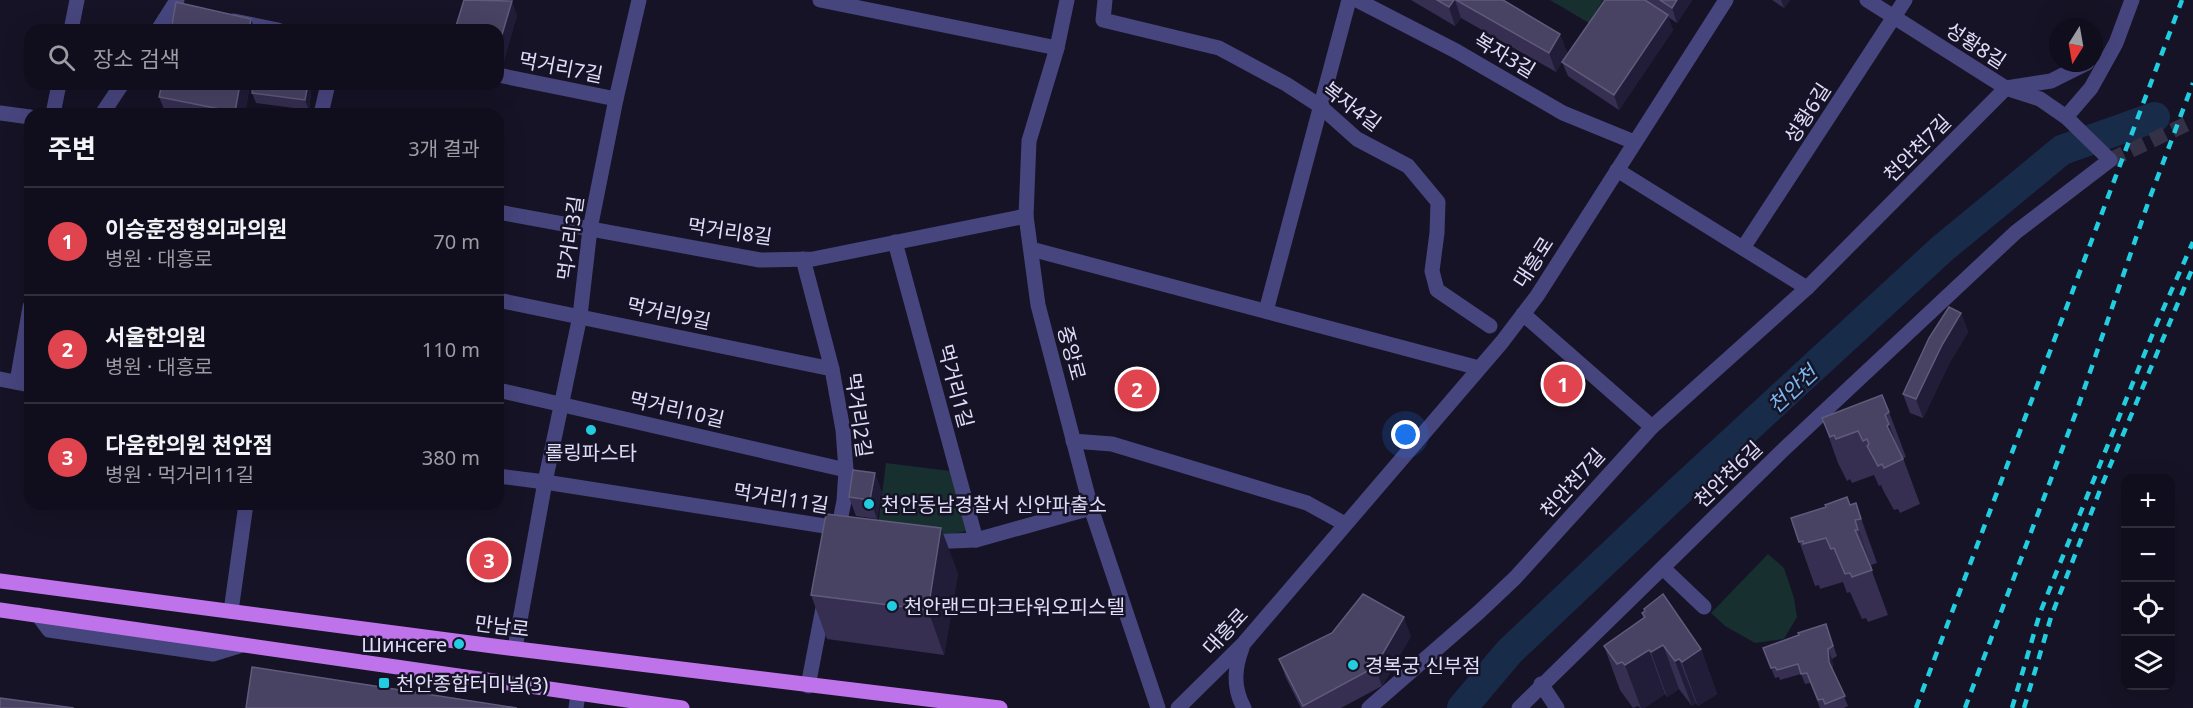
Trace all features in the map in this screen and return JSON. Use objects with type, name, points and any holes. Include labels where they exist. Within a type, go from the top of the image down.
[{"type":"main road","name":"만남로","points":[[0,581],[808,686],[1000,708]]},
{"type":"main road","points":[[0,610],[242,645],[577,701],[682,708]]},
{"type":"street","points":[[72,24],[77,0]]},
{"type":"street","name":"먹거리3길","points":[[515,648],[545,482],[580,316],[591,229],[616,99],[639,0]]},
{"type":"street","points":[[820,0],[1057,48]]},
{"type":"street","name":"중앙로","points":[[1067,0],[1057,48],[1029,141],[1026,216],[1038,305],[1073,441],[1091,508],[1158,708]]},
{"type":"street","name":"복자4길","points":[[1104,0],[1103,20],[1220,48],[1286,84],[1320,106],[1357,139],[1408,166],[1437,202],[1437,233],[1432,271],[1437,290],[1490,326]]},
{"type":"street","points":[[1266,311],[1349,0]]},
{"type":"street","name":"복자3길","points":[[1356,0],[1456,51],[1563,113],[1634,142]]},
{"type":"street","name":"대흥로","points":[[1178,708],[1244,643],[1523,314],[1726,0]]},
{"type":"street","name":"성황8길","points":[[1868,0],[2006,88],[2040,99],[2067,119],[2107,158]]},
{"type":"street","name":"성황6길","points":[[1743,248],[1905,0]]},
{"type":"street","points":[[2067,119],[2091,88],[2116,43],[2132,0]]},
{"type":"street","points":[[163,24],[178,6]]},
{"type":"street","points":[[220,17],[251,24]]},
{"type":"street","points":[[2103,52],[2116,43]]},
{"type":"street","points":[[2006,88],[2052,81],[2070,72]]},
{"type":"street","name":"먹거리7길","points":[[504,76],[616,99]]},
{"type":"street","name":"천안천7길","points":[[1369,708],[1515,578],[1652,427],[1807,288],[2006,88]]},
{"type":"street","points":[[54,108],[58,90]]},
{"type":"street","points":[[106,108],[118,90]]},
{"type":"street","points":[[322,108],[327,90]]},
{"type":"street","points":[[0,113],[24,116]]},
{"type":"street","name":"천안천6길","points":[[1519,708],[1781,452],[2016,232],[2107,158]]},
{"type":"street","points":[[1617,170],[1807,288]]},
{"type":"street","name":"먹거리8길","points":[[504,213],[760,260],[803,259],[1026,216]]},
{"type":"street","name":"먹거리1길","points":[[895,242],[976,540]]},
{"type":"street","points":[[1031,249],[1479,368]]},
{"type":"street","name":"먹거리2길","points":[[803,259],[832,369],[843,430],[846,470],[844,501],[834,551]]},
{"type":"street","name":"먹거리9길","points":[[504,301],[832,369]]},
{"type":"street","points":[[1523,314],[1652,427]]},
{"type":"street","points":[[0,379],[23,383]]},
{"type":"street","name":"먹거리10길","points":[[504,391],[846,470]]},
{"type":"street","points":[[1073,441],[1112,444],[1307,503],[1345,524]]},
{"type":"street","name":"먹거리11길","points":[[504,477],[861,532]]},
{"type":"street","points":[[907,539],[930,542],[976,540],[1091,508]]},
{"type":"street","points":[[231,611],[245,510]]},
{"type":"street","points":[[1663,568],[1704,607]]},
{"type":"street","points":[[808,686],[828,585]]},
{"type":"street","points":[[1244,643],[1238,657],[1235,676],[1237,693],[1244,708]]},
{"type":"street","points":[[1541,684],[1557,708]]},
{"type":"green space","points":[[1550,0],[1603,0],[1589,23]]},
{"type":"green space","points":[[886,463],[950,471],[966,531],[948,535],[878,526]]},
{"type":"green space","points":[[1768,554],[1784,568],[1794,598],[1797,617],[1784,639],[1755,643],[1725,626],[1711,613]]},
{"type":"building","points":[[464,0],[512,1],[504,28],[504,24],[457,24]]},
{"type":"building","points":[[1437,0],[1454,0],[1449,7]]},
{"type":"building","points":[[1456,0],[1503,0],[1560,34],[1549,53]]},
{"type":"building","points":[[1605,0],[1645,0],[1668,15],[1614,95],[1562,62]]},
{"type":"building","points":[[1660,0],[1677,0],[1672,8]]},
{"type":"building","points":[[176,2],[251,19],[250,24],[172,24]]},
{"type":"building","points":[[161,90],[239,90],[236,108],[215,108],[159,97]]},
{"type":"building","points":[[252,90],[307,90],[305,100],[252,93]]},
{"type":"building","points":[[1949,307],[1961,313],[1942,345],[1916,399],[1903,394],[1929,338]]},
{"type":"building","points":[[1882,395],[1889,412],[1885,415],[1889,424],[1887,426],[1903,459],[1884,468],[1882,464],[1878,466],[1867,446],[1869,444],[1867,439],[1863,441],[1858,431],[1836,439],[1834,435],[1830,437],[1822,418]]},
{"type":"building","points":[[853,470],[875,473],[870,500],[849,497]]},
{"type":"building","points":[[1847,497],[1850,505],[1856,503],[1861,519],[1855,520],[1858,530],[1855,530],[1872,570],[1852,577],[1850,573],[1845,574],[1834,548],[1831,549],[1826,538],[1803,544],[1803,541],[1799,542],[1791,518],[1826,507],[1825,505]]},
{"type":"building","points":[[826,514],[941,528],[928,610],[811,595]]},
{"type":"building","name":"경복궁 신부점","points":[[1363,594],[1404,617],[1375,667],[1303,706],[1279,659],[1332,633]]},
{"type":"building","points":[[1663,594],[1701,649],[1682,662],[1679,659],[1675,661],[1663,645],[1651,652],[1649,650],[1625,665],[1622,662],[1617,664],[1604,646],[1645,617],[1642,613],[1644,609]]},
{"type":"building","points":[[1826,624],[1833,646],[1828,649],[1829,662],[1845,696],[1825,704],[1823,699],[1818,700],[1807,673],[1801,674],[1798,664],[1777,670],[1775,667],[1771,668],[1763,648]]},
{"type":"building","points":[[252,667],[517,708],[246,708]]},
{"type":"building","points":[[0,698],[74,708],[0,708]]},
{"type":"waterway","name":"천안천","points":[[1462,708],[1509,652],[1677,493],[1943,248],[2062,150],[2155,117]]},
{"type":"tunnel","points":[[2110,160],[2193,121]]},
{"type":"railway","points":[[1916,708],[2182,0]]},
{"type":"railway","points":[[1965,708],[2078,407],[2149,200],[2193,83]]},
{"type":"railway","points":[[2012,708],[2040,613],[2157,323],[2193,242]]},
{"type":"railway","points":[[2024,708],[2051,617],[2102,485],[2193,267]]},
{"type":"place","name":"이승훈정형외과의원","points":[[1563,384]]},
{"type":"place","name":"서울한의원","points":[[1137,389]]},
{"type":"place","name":"롤링파스타","points":[[591,430]]},
{"type":"place","name":"천안동남경찰서 신안파출소","points":[[869,504]]},
{"type":"place","name":"다움한의원 천안점","points":[[489,560]]},
{"type":"place","name":"천안랜드마크타워오피스텔","points":[[892,606]]},
{"type":"place","name":"Шинсеге","points":[[459,644]]},
{"type":"place","name":"경복궁 신부점","points":[[1353,665]]},
{"type":"place","name":"천안종합터미널(3)","points":[[384,683]]}]
